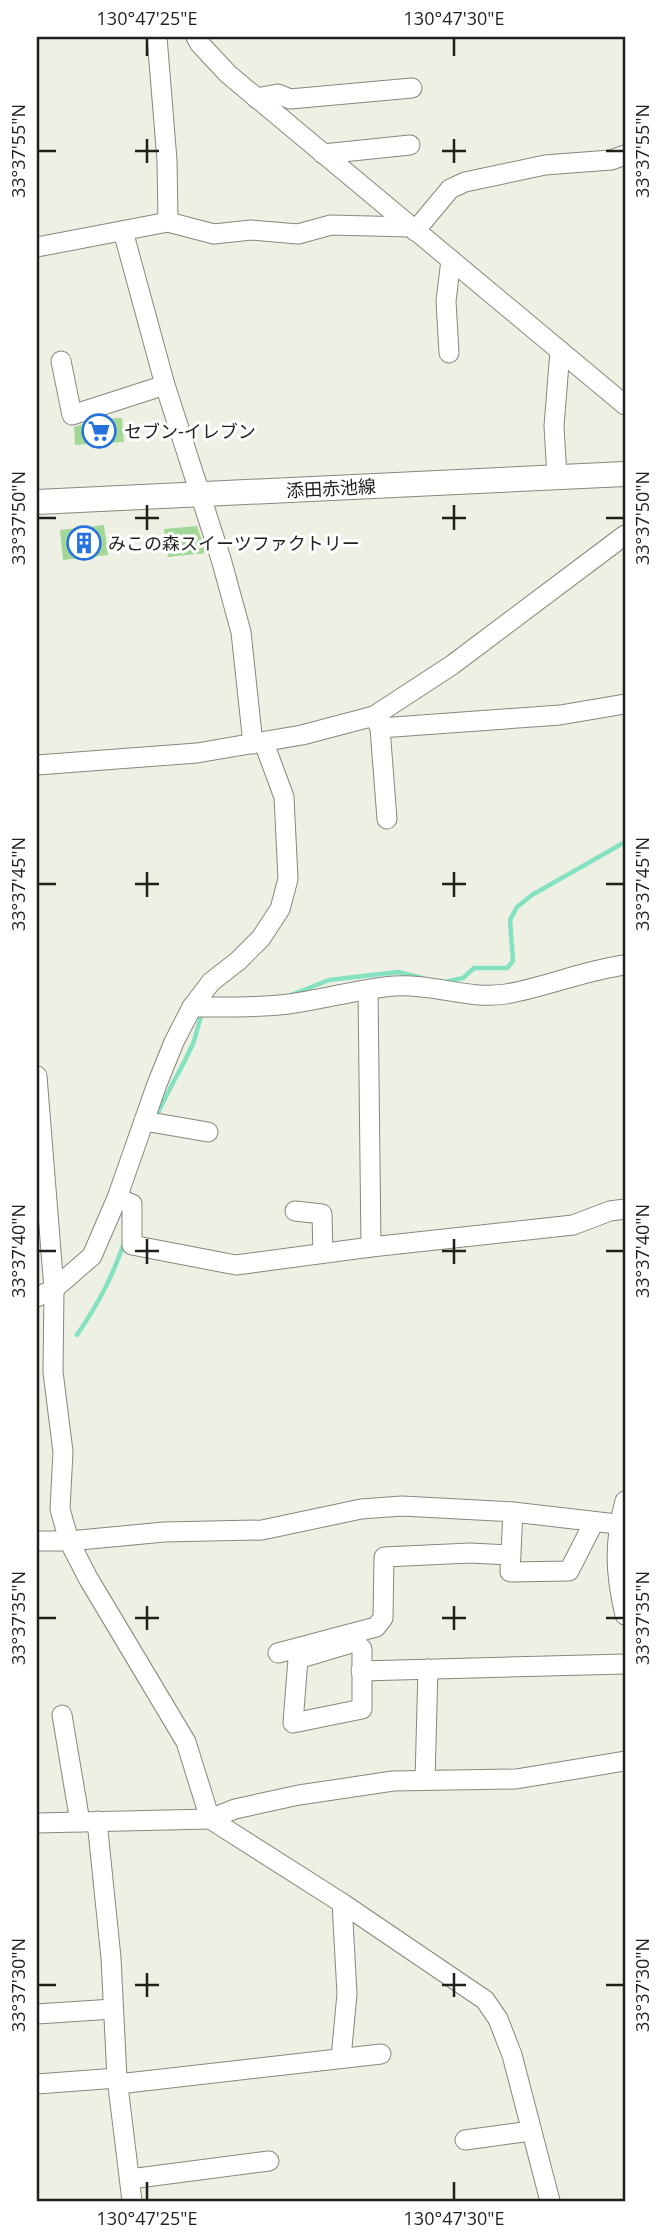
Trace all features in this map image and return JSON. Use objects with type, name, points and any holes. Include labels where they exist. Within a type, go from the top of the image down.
[{"type":"main road","name":"添田赤池線","points":[[37,502],[625,474]]},
{"type":"street","points":[[157,37],[166,148],[168,222]]},
{"type":"street","points":[[196,37],[228,74],[625,405]]},
{"type":"street","points":[[256,98],[278,94],[290,99],[412,88]]},
{"type":"street","points":[[323,154],[410,145]]},
{"type":"street","points":[[37,247],[168,222],[214,234],[251,230],[298,234],[331,225],[412,229],[450,189],[465,181],[545,165],[611,160],[625,155]]},
{"type":"street","points":[[45,1293],[92,1256],[117,1198],[174,1042],[192,1007],[211,982],[239,961],[261,938],[280,909],[288,878],[284,797],[258,743],[241,632],[201,494],[165,385],[123,231]]},
{"type":"street","points":[[449,353],[446,301],[451,261]]},
{"type":"street","points":[[557,477],[554,426],[560,351]]},
{"type":"street","points":[[61,361],[72,415],[165,385]]},
{"type":"street","points":[[377,722],[625,535]]},
{"type":"street","points":[[37,765],[197,753],[377,722],[560,715],[625,704]]},
{"type":"street","points":[[377,722],[387,819]]},
{"type":"street","points":[[192,1007],[287,1004],[368,990],[415,986],[468,995],[503,995],[557,983],[605,967],[625,965]]},
{"type":"street","points":[[368,990],[371,1247]]},
{"type":"street","points":[[37,1076],[45,1293],[63,1452],[60,1509],[69,1541],[88,1578],[186,1742],[210,1819],[342,1903],[485,2000],[498,2019],[512,2055],[550,2201]]},
{"type":"street","points":[[144,1121],[208,1132]]},
{"type":"street","points":[[117,1198],[132,1204],[131,1245],[236,1265],[573,1225],[610,1211],[625,1209]]},
{"type":"street","points":[[295,1211],[322,1214],[323,1253]]},
{"type":"street","points":[[625,1501],[616,1550],[617,1582],[625,1615]]},
{"type":"street","points":[[37,1541],[69,1541],[164,1532],[262,1530],[361,1509],[402,1506],[513,1512],[622,1525]]},
{"type":"street","points":[[513,1512],[510,1572],[569,1571],[594,1521]]},
{"type":"street","points":[[278,1653],[376,1628],[383,1618],[384,1557],[470,1553],[511,1555]]},
{"type":"street","points":[[355,1643],[362,1648],[361,1671],[362,1709],[293,1723],[298,1659],[355,1643]]},
{"type":"street","points":[[361,1671],[625,1664]]},
{"type":"street","points":[[425,1780],[428,1669]]},
{"type":"street","points":[[62,1715],[88,1821],[111,1958],[118,2081],[132,2201]]},
{"type":"street","points":[[37,1824],[210,1819],[235,1809],[393,1781],[516,1779],[625,1761]]},
{"type":"street","points":[[341,2058],[346,1994],[342,1903]]},
{"type":"street","points":[[37,2014],[113,2009]]},
{"type":"street","points":[[37,2084],[118,2081],[381,2054]]},
{"type":"street","points":[[464,2140],[531,2132]]},
{"type":"street","points":[[130,2179],[268,2161]]},
{"type":"building","name":"セブン-イレブン","points":[[122,418],[124,442],[75,445],[74,427],[98,419]]},
{"type":"building","name":"みこの森スイーツファクトリー","points":[[104,525],[108,555],[63,560],[60,530]]},
{"type":"building","points":[[197,526],[206,553],[168,557],[164,529]]},
{"type":"waterway","points":[[445,982],[463,978],[474,968],[507,968],[513,961],[510,920],[517,907],[532,895],[625,842]]},
{"type":"waterway","points":[[291,995],[329,980],[398,972],[422,978]]},
{"type":"waterway","points":[[156,1118],[193,1044],[203,1012]]},
{"type":"waterway","points":[[77,1335],[104,1291],[124,1243]]},
{"type":"place","name":"セブン-イレブン","points":[[99,431]]},
{"type":"place","name":"みこの森スイーツファクトリー","points":[[84,543]]}]
